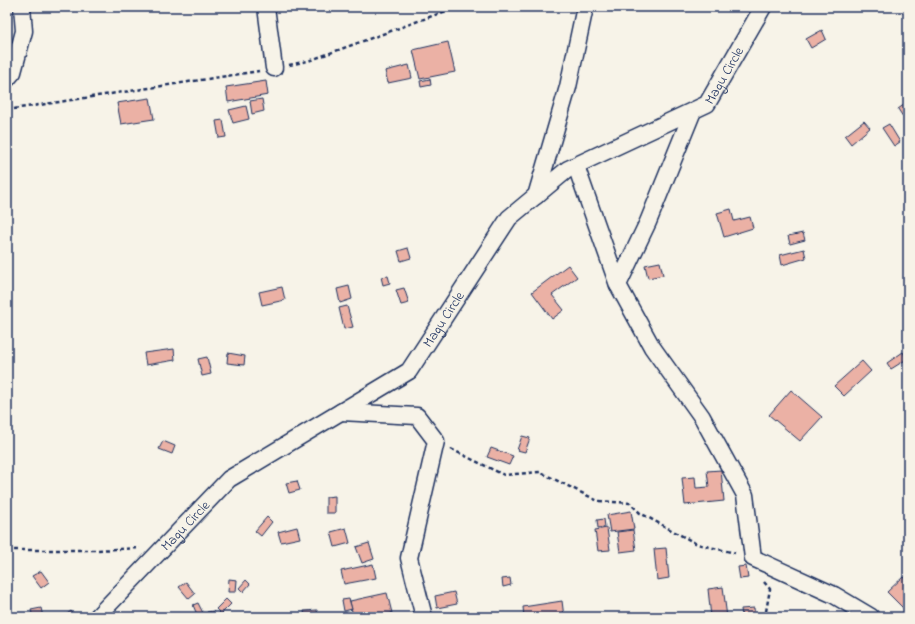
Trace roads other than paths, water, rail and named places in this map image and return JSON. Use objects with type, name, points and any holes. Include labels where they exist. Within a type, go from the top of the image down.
[{"type":"street","points":[[7,79],[13,72],[24,31],[22,7]]},
{"type":"street","points":[[266,7],[274,68]]},
{"type":"street","points":[[536,196],[568,87],[586,7]]},
{"type":"street","name":"Magu Circle","points":[[97,617],[229,479],[409,371],[509,218],[568,169],[707,104],[763,7]]},
{"type":"street","points":[[618,285],[648,222],[693,111]]},
{"type":"street","points":[[576,166],[618,285],[652,347],[702,417],[745,495],[753,558],[834,595],[871,617]]},
{"type":"street","points":[[340,412],[417,416],[436,441],[409,558],[424,617]]}]
